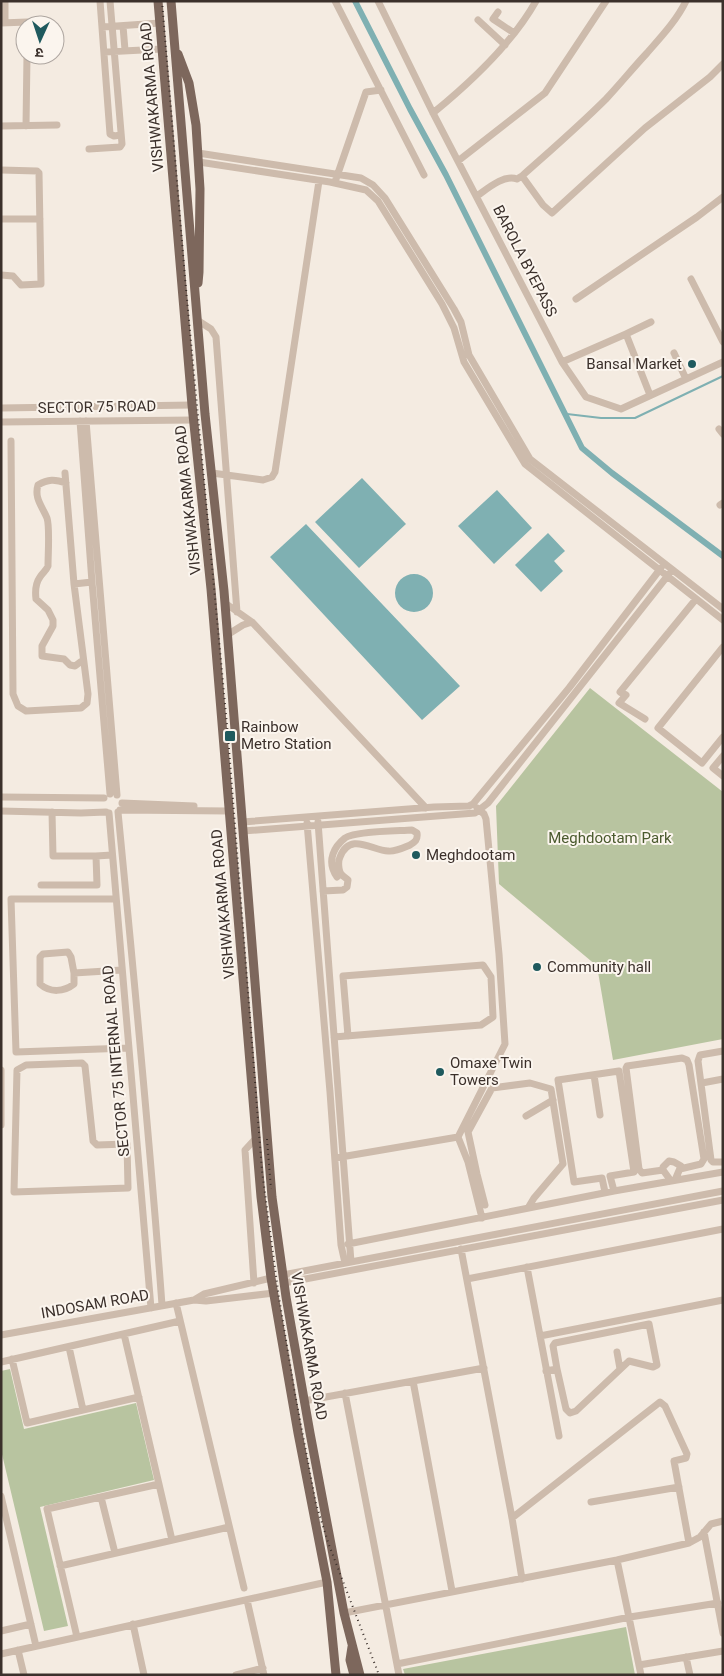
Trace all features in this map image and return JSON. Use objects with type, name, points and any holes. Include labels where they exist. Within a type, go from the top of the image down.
[{"type":"main road","name":"VISHWAKARMA ROAD","points":[[158,1],[193,420],[211,589],[261,1197],[271,1278],[298,1433],[327,1582],[336,1675]]},
{"type":"main road","name":"VISHWAKARMA ROAD","points":[[171,1],[195,300],[227,635],[272,1197],[283,1279],[304,1401],[344,1613],[360,1675]]},
{"type":"main road","points":[[174,44],[189,83],[199,158],[199,272],[195,300]]},
{"type":"main road","points":[[169,136],[182,136]]},
{"type":"main road","points":[[170,147],[182,147]]},
{"type":"main road","name":"VISHWAKARMA ROAD","points":[[244,997],[249,999],[256,995]]},
{"type":"main road","points":[[247,1021],[251,1017],[258,1018]]},
{"type":"main road","points":[[352,1644],[350,1660],[354,1675]]},
{"type":"main road","points":[[334,1650],[340,1663],[342,1675]]},
{"type":"street","points":[[3,23],[5,1]]},
{"type":"street","points":[[100,1],[110,134],[114,136],[121,135]]},
{"type":"street","points":[[89,149],[120,147],[122,144],[110,1]]},
{"type":"street","points":[[336,1],[424,175]]},
{"type":"street","name":"BAROLA BYEPASS","points":[[378,1],[433,113],[562,362],[586,397],[621,409],[723,362]]},
{"type":"street","points":[[433,113],[457,94],[506,45],[530,13],[536,1]]},
{"type":"street","points":[[458,161],[544,93],[606,1]]},
{"type":"street","points":[[477,196],[507,178],[513,177],[517,179],[522,176],[607,98],[664,33],[682,10],[686,1]]},
{"type":"street","points":[[498,12],[493,19],[514,33]]},
{"type":"street","points":[[478,20],[506,45]]},
{"type":"street","points":[[102,27],[160,23]]},
{"type":"street","points":[[123,26],[125,50]]},
{"type":"street","points":[[104,52],[162,48]]},
{"type":"street","points":[[522,176],[543,205],[552,213],[645,128],[710,77],[723,64]]},
{"type":"street","points":[[26,126],[27,65]]},
{"type":"street","points":[[335,184],[366,92],[381,90]]},
{"type":"street","points":[[1,126],[57,125]]},
{"type":"street","points":[[199,158],[361,178],[373,185],[385,198],[454,309],[461,322],[469,355],[530,459],[723,609]]},
{"type":"street","points":[[199,158],[366,190],[378,201],[442,304],[454,328],[464,362],[526,464],[723,620]]},
{"type":"street","points":[[1,170],[38,172],[41,284],[20,284],[13,276],[1,275]]},
{"type":"street","points":[[212,473],[263,480],[272,478],[275,472],[319,181]]},
{"type":"street","points":[[576,299],[723,197]]},
{"type":"street","points":[[1,219],[40,219]]},
{"type":"street","points":[[691,279],[723,342]]},
{"type":"street","points":[[197,320],[211,329],[216,337],[237,612]]},
{"type":"street","points":[[562,362],[651,322]]},
{"type":"street","points":[[626,334],[650,395]]},
{"type":"street","points":[[674,353],[686,379]]},
{"type":"street","points":[[167,406],[168,420]]},
{"type":"street","name":"SECTOR 75 ROAD","points":[[1,408],[192,406]]},
{"type":"street","name":"SECTOR 75 ROAD","points":[[1,422],[193,420]]},
{"type":"street","points":[[83,421],[92,582],[110,795]]},
{"type":"street","points":[[83,421],[110,795]]},
{"type":"street","points":[[11,441],[12,694],[18,706],[26,711],[81,708],[87,703],[88,694],[74,584],[65,473]]},
{"type":"street","points":[[66,483],[56,479],[45,481],[38,484],[36,490],[38,501],[48,520],[48,566],[37,582],[35,590],[36,599],[48,610],[53,620],[53,626],[42,646],[42,656],[64,659],[70,665],[75,666],[83,660]]},
{"type":"street","points":[[242,827],[307,817],[469,806],[473,804],[569,688],[664,564]]},
{"type":"street","points":[[221,569],[235,568]]},
{"type":"street","points":[[242,827],[308,826],[475,813],[488,803],[672,570]]},
{"type":"street","points":[[74,584],[92,582]]},
{"type":"street","points":[[645,719],[619,703],[626,695],[620,692],[696,599]]},
{"type":"street","points":[[224,603],[252,622],[426,808]]},
{"type":"street","points":[[227,635],[252,622]]},
{"type":"street","points":[[723,647],[658,728],[702,763],[723,736]]},
{"type":"street","points":[[723,756],[712,768],[723,776]]},
{"type":"street","points":[[1,797],[110,795],[120,798],[120,808]]},
{"type":"street","name":"SECTOR 75 INTERNAL ROAD","points":[[110,795],[102,806],[107,812],[112,856],[151,1308]]},
{"type":"street","points":[[473,804],[486,819],[499,954],[505,1044],[458,1136],[468,1162],[482,1218]]},
{"type":"street","points":[[1,811],[81,813],[107,812],[120,808],[228,808]]},
{"type":"street","name":"SECTOR 75 INTERNAL ROAD","points":[[120,808],[154,1187],[162,1306]]},
{"type":"street","points":[[52,812],[53,856],[112,856]]},
{"type":"street","points":[[318,816],[350,1243],[348,1263]]},
{"type":"street","points":[[307,817],[341,1245],[348,1263]]},
{"type":"street","points":[[338,877],[333,870],[332,862],[334,852],[346,837],[412,830],[417,833],[418,837],[415,842],[389,852],[381,851],[366,844],[356,844],[344,850],[339,861],[338,877],[334,885],[338,890]]},
{"type":"street","points":[[374,833],[374,847]]},
{"type":"street","points":[[41,885],[96,885],[96,856]]},
{"type":"street","points":[[322,880],[338,877],[348,880],[348,885],[345,889],[323,891]]},
{"type":"street","points":[[116,899],[11,899],[16,1052],[128,1048]]},
{"type":"street","points":[[68,952],[71,957],[74,973],[74,984],[70,987],[62,990],[46,990],[40,984],[40,957],[43,954],[68,952]]},
{"type":"street","points":[[334,1037],[348,1036],[481,1025],[493,1017],[491,977],[483,965],[343,976],[348,1036]]},
{"type":"street","points":[[320,966],[329,966]]},
{"type":"street","points":[[74,973],[122,970]]},
{"type":"street","points":[[723,1051],[700,1055],[698,1061],[711,1160],[723,1162]]},
{"type":"street","points":[[663,1170],[642,1173],[639,1168],[626,1068],[636,1064],[682,1058],[687,1060],[689,1065],[704,1159],[701,1164],[680,1169],[673,1180]]},
{"type":"street","points":[[126,1144],[128,1188],[14,1192],[17,1070],[26,1065],[84,1063],[93,1141],[97,1145],[137,1143]]},
{"type":"street","points":[[1,1070],[1,1125]]},
{"type":"street","points":[[619,1071],[634,1172],[574,1182],[558,1080],[594,1075],[619,1071]]},
{"type":"street","points":[[594,1075],[600,1115]]},
{"type":"street","points":[[702,1083],[723,1079]]},
{"type":"street","points":[[485,1205],[468,1132],[492,1088],[530,1083],[552,1089],[563,1164],[534,1198],[528,1208]]},
{"type":"street","points":[[526,1116],[553,1100]]},
{"type":"street","points":[[335,1158],[458,1136]]},
{"type":"street","points":[[254,1282],[245,1150],[256,1138]]},
{"type":"street","points":[[663,1170],[663,1167],[669,1161],[681,1166],[680,1169]]},
{"type":"street","points":[[663,1170],[673,1180]]},
{"type":"street","points":[[341,1245],[605,1192],[723,1172]]},
{"type":"street","points":[[610,1176],[614,1191]]},
{"type":"street","points":[[602,1178],[605,1192]]},
{"type":"street","points":[[283,1279],[348,1263],[723,1191]]},
{"type":"street","points":[[283,1279],[461,1249],[723,1200]]},
{"type":"street","points":[[467,1279],[723,1229]]},
{"type":"street","points":[[461,1249],[522,1579]]},
{"type":"street","points":[[527,1267],[559,1436]]},
{"type":"street","name":"INDOSAM ROAD","points":[[194,1300],[204,1294],[271,1278]]},
{"type":"street","name":"INDOSAM ROAD","points":[[1,1334],[194,1300],[206,1301],[274,1293]]},
{"type":"street","points":[[540,1336],[723,1300]]},
{"type":"street","points":[[176,1303],[244,1588]]},
{"type":"street","points":[[646,1315],[648,1324],[657,1365],[653,1367],[629,1361],[576,1411],[570,1413],[566,1409],[557,1369],[553,1346],[555,1343],[648,1324]]},
{"type":"street","points":[[1,1362],[180,1322]]},
{"type":"street","points":[[124,1334],[172,1540]]},
{"type":"street","points":[[69,1347],[83,1410]]},
{"type":"street","points":[[617,1352],[620,1369]]},
{"type":"street","points":[[12,1359],[28,1423],[139,1397]]},
{"type":"street","points":[[304,1401],[484,1368]]},
{"type":"street","points":[[546,1371],[557,1369]]},
{"type":"street","points":[[548,1380],[559,1378]]},
{"type":"street","points":[[413,1381],[452,1591]]},
{"type":"street","points":[[345,1394],[399,1675]]},
{"type":"street","points":[[512,1518],[660,1402],[665,1406],[687,1454],[686,1458],[674,1461],[689,1543]]},
{"type":"street","points":[[77,1637],[47,1509],[159,1484]]},
{"type":"street","points":[[591,1502],[678,1487]]},
{"type":"street","points":[[1,1496],[36,1646]]},
{"type":"street","points":[[101,1497],[115,1553]]},
{"type":"street","points":[[344,1613],[618,1560],[689,1543],[697,1540],[711,1524],[723,1521]]},
{"type":"street","points":[[60,1566],[229,1527]]},
{"type":"street","points":[[704,1532],[723,1632]]},
{"type":"street","points":[[618,1560],[641,1675]]},
{"type":"street","points":[[1,1654],[327,1582]]},
{"type":"street","points":[[236,1675],[264,1672],[247,1600]]},
{"type":"street","points":[[397,1664],[630,1617],[718,1603]]},
{"type":"street","points":[[1,1631],[31,1624]]},
{"type":"street","points":[[133,1624],[144,1675]]},
{"type":"street","points":[[18,1650],[24,1675]]},
{"type":"street","points":[[639,1665],[723,1651]]},
{"type":"street","points":[[686,1657],[690,1675]]},
{"type":"green space","name":"Meghdootam Park","points":[[590,688],[723,792],[723,1039],[613,1060],[597,966],[499,884],[496,806]]},
{"type":"green space","points":[[10,1369],[24,1429],[136,1403],[154,1480],[40,1507],[68,1626],[44,1631],[1,1450],[1,1371]]},
{"type":"green space","points":[[626,1627],[635,1675],[405,1675],[403,1669]]},
{"type":"water","points":[[362,478],[406,524],[359,568],[315,522]]},
{"type":"water","points":[[497,490],[532,528],[494,564],[458,526]]},
{"type":"water","points":[[306,524],[460,686],[422,720],[270,557]]},
{"type":"water","points":[[548,533],[565,551],[554,561],[563,571],[541,592],[515,565]]},
{"type":"water","points":[[414,574],[427,580],[433,593],[427,606],[414,612],[401,606],[395,593],[401,580]]},
{"type":"waterway","points":[[355,1],[446,175],[582,448],[612,473],[723,556]]},
{"type":"waterway","points":[[567,414],[601,418],[635,418],[723,376]]},
{"type":"railway","points":[[162,1],[185,278],[228,736],[262,1171],[279,1298],[316,1504],[329,1545],[379,1675]]},
{"type":"railway","points":[[267,1139],[271,1189]]},
{"type":"place","name":"Bansal Market","points":[[692,364]]},
{"type":"place","name":"Rainbow Metro Station","points":[[230,736]]},
{"type":"place","name":"Meghdootam","points":[[416,855]]},
{"type":"place","name":"Community hall","points":[[537,967]]},
{"type":"place","name":"Omaxe Twin Towers","points":[[440,1072]]}]
